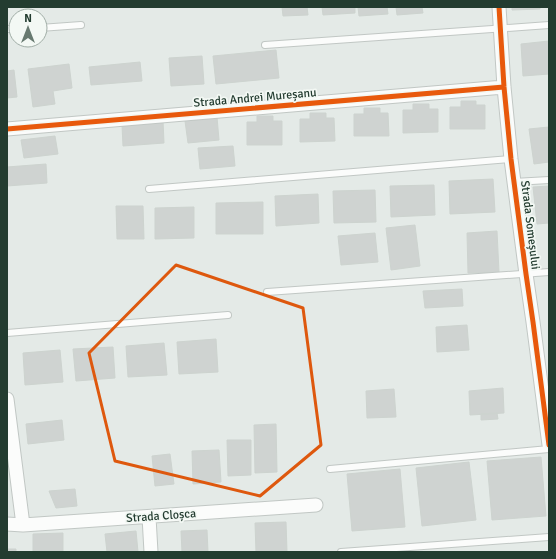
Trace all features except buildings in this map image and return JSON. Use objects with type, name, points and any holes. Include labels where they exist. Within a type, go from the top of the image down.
[{"type":"street","name":"Strada Someșului","points":[[499,7],[504,87],[514,182],[549,445]]},
{"type":"street","name":"Strada Andrei Mureșanu","points":[[7,129],[504,87]]},
{"type":"street","points":[[7,399],[23,524]]},
{"type":"street","name":"Strada Cloșca","points":[[7,524],[149,517],[316,505]]},
{"type":"street","points":[[149,517],[151,552]]},
{"type":"lane","points":[[48,27],[81,25]]},
{"type":"lane","points":[[265,45],[549,26]]},
{"type":"lane","points":[[149,189],[512,159]]},
{"type":"lane","points":[[514,182],[549,180]]},
{"type":"lane","points":[[267,292],[549,272]]},
{"type":"lane","points":[[7,333],[228,315]]},
{"type":"lane","points":[[330,469],[549,449]]},
{"type":"lane","points":[[341,552],[549,537]]},
{"type":"highlighted area","points":[[176,265],[303,308],[321,445],[260,496],[115,461],[89,353]]},
{"type":"cycle path","points":[[499,7],[504,87],[511,159],[549,445]]},
{"type":"cycle path","points":[[7,129],[504,87]]}]
